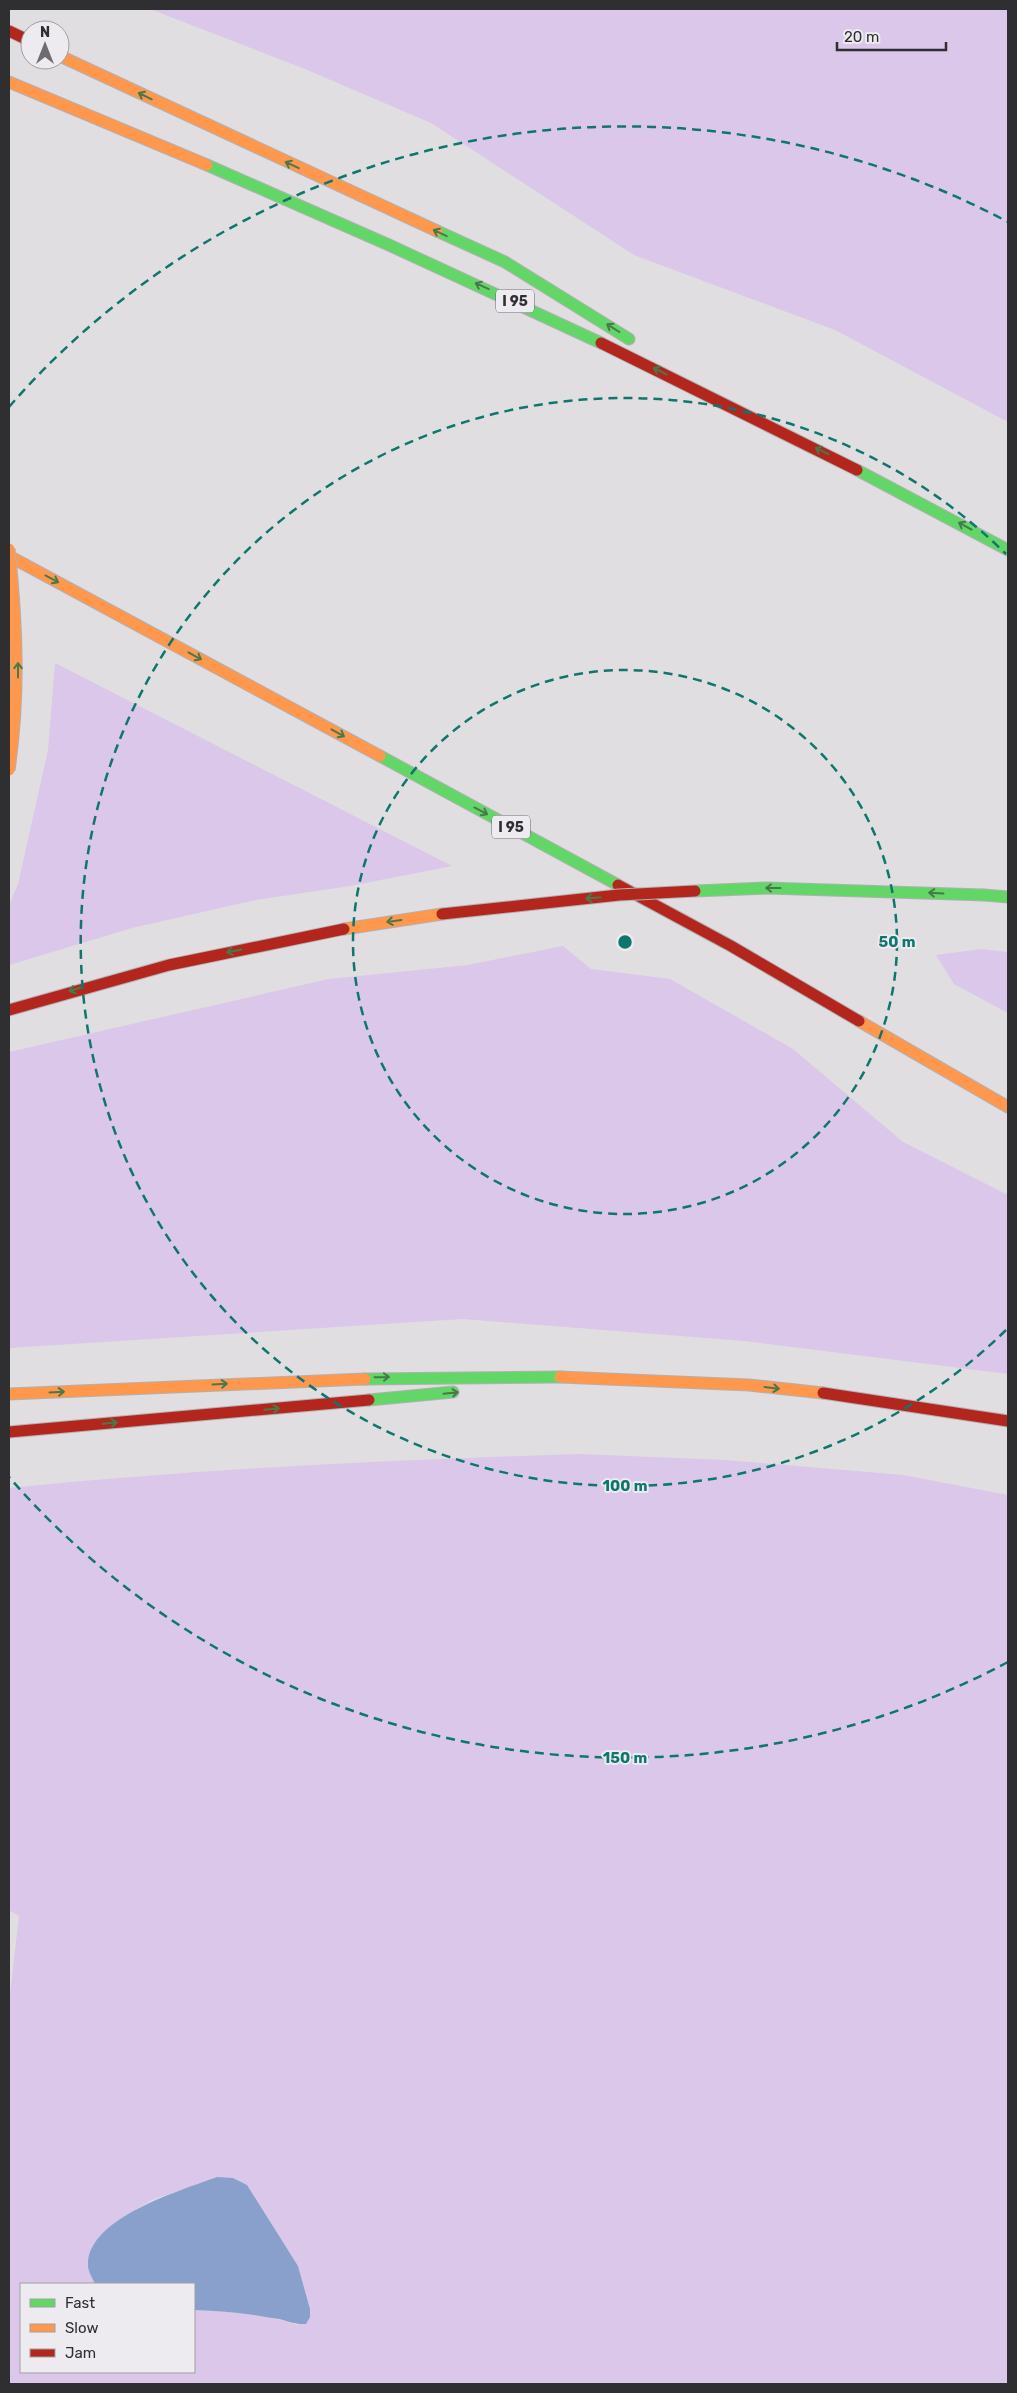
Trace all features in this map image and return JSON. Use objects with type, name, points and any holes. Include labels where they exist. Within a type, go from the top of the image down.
[{"type":"highway","points":[[70,61],[505,262],[640,345]]},
{"type":"highway","name":"I 95","points":[[9,82],[214,167],[509,298],[758,418],[1008,550]]},
{"type":"highway","points":[[674,366],[758,418]]},
{"type":"highway","points":[[9,549],[18,632],[18,672],[16,713],[9,770]]},
{"type":"highway","name":"I 95","points":[[9,556],[731,946],[1008,1107]]},
{"type":"highway","points":[[9,1010],[89,985],[219,954],[370,924],[442,914],[619,895],[767,888],[1008,897]]},
{"type":"highway","points":[[9,1394],[344,1378],[489,1375],[616,1378],[752,1386],[863,1399],[1008,1421]]},
{"type":"highway","points":[[9,1432],[470,1391],[601,1384],[752,1386]]},
{"type":"shaded area","points":[[150,9],[1008,9],[1008,422],[835,330],[634,255],[431,123],[305,69]]},
{"type":"shaded area","points":[[55,663],[452,866],[350,886],[256,900],[132,928],[9,965],[9,905],[18,884],[48,750]]},
{"type":"shaded area","points":[[563,946],[591,969],[670,979],[793,1049],[903,1142],[1008,1195],[1008,1374],[744,1341],[463,1319],[9,1348],[9,1052],[329,979],[468,965]]},
{"type":"shaded area","points":[[981,949],[1008,952],[1008,1013],[954,984],[936,955]]},
{"type":"shaded area","points":[[579,1454],[725,1460],[903,1475],[1008,1495],[1008,2384],[9,2384],[9,2003],[19,1916],[9,1910],[9,1488],[222,1470],[365,1462]],"holes":[[[217,2177],[247,2185],[298,2266],[310,2309],[310,2317],[298,2325],[273,2318],[234,2312],[195,2310],[195,2373],[20,2373],[20,2283],[95,2283],[114,2223],[152,2200]]]},
{"type":"water","points":[[217,2177],[233,2178],[247,2185],[298,2266],[310,2309],[310,2317],[306,2324],[243,2314],[195,2310],[195,2283],[95,2283],[89,2271],[88,2263],[93,2247],[104,2232],[120,2219],[182,2189]]},
{"type":"traffic: fast","points":[[207,165],[389,245],[601,343]]},
{"type":"traffic: fast","points":[[437,231],[505,262],[629,339]]},
{"type":"traffic: fast","points":[[857,470],[1008,550]]},
{"type":"traffic: fast","points":[[380,756],[618,885]]},
{"type":"traffic: fast","points":[[695,891],[767,888],[984,895]]},
{"type":"traffic: fast","points":[[984,895],[1008,897]]},
{"type":"traffic: fast","points":[[365,1379],[560,1377]]},
{"type":"traffic: fast","points":[[369,1400],[453,1392]]},
{"type":"traffic: slow","points":[[70,61],[437,231]]},
{"type":"traffic: slow","points":[[9,82],[207,165]]},
{"type":"traffic: slow","points":[[9,549],[16,659],[15,715],[9,770]]},
{"type":"traffic: slow","points":[[9,556],[380,756]]},
{"type":"traffic: slow","points":[[344,929],[442,914]]},
{"type":"traffic: slow","points":[[859,1021],[1008,1107]]},
{"type":"traffic: slow","points":[[560,1377],[749,1385],[823,1393]]},
{"type":"traffic: slow","points":[[9,1394],[365,1379]]},
{"type":"traffic: jam","points":[[9,31],[20,36]]},
{"type":"traffic: jam","points":[[601,343],[857,470]]},
{"type":"traffic: jam","points":[[618,885],[731,946],[859,1021]]},
{"type":"traffic: jam","points":[[442,914],[619,895],[695,891]]},
{"type":"traffic: jam","points":[[9,1010],[169,965],[344,929]]},
{"type":"traffic: jam","points":[[823,1393],[1008,1421]]},
{"type":"traffic: jam","points":[[9,1432],[369,1400]]}]
